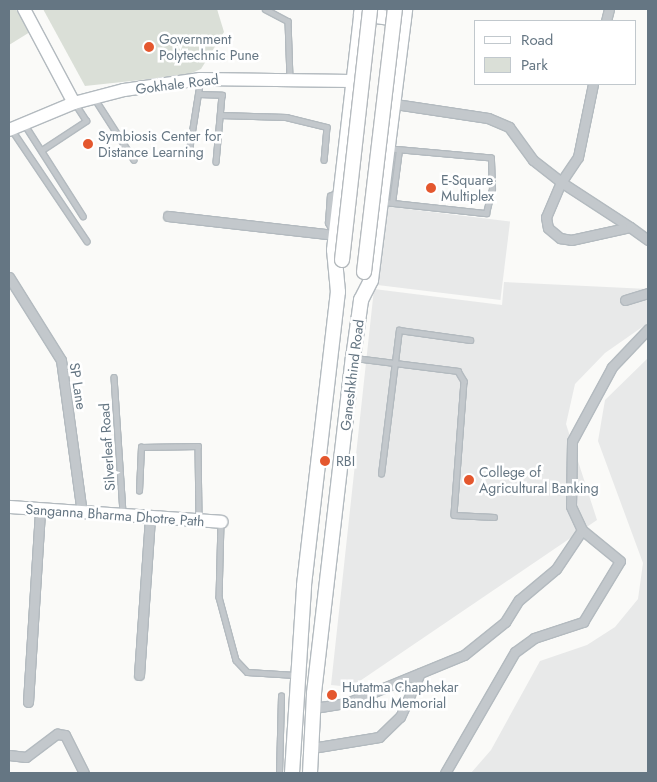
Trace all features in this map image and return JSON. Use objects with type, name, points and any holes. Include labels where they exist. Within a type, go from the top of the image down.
[{"type":"main road","points":[[338,292],[364,11],[402,12],[361,300]]},
{"type":"main road","name":"Ganeshkhind Road","points":[[292,773],[286,759],[295,692],[338,292],[333,270],[340,191],[352,81],[364,11]]},
{"type":"main road","name":"Ganeshkhind Road","points":[[310,773],[314,693],[353,358],[361,300],[371,280],[387,202],[394,149],[395,104],[402,12]]},
{"type":"main road","points":[[295,692],[314,693]]},
{"type":"street","points":[[24,9],[74,103]]},
{"type":"street","name":"Gokhale Road","points":[[10,130],[74,103],[200,79],[290,78],[352,81]]},
{"type":"street","points":[[593,85],[578,157],[561,182],[546,216],[548,228],[560,238],[571,240],[630,226]]},
{"type":"street","points":[[395,104],[497,120],[561,182],[630,226],[648,240]]},
{"type":"street","points":[[168,216],[336,233]]},
{"type":"street","name":"SP Lane","points":[[9,277],[61,360],[82,513]]},
{"type":"street","points":[[625,300],[648,293]]},
{"type":"street","points":[[445,773],[515,652],[534,638],[582,622],[620,561],[582,530],[571,506],[572,441],[612,367],[648,329]]},
{"type":"street","name":"Sanganna Bharma Dhotre Path","points":[[9,507],[221,522]]},
{"type":"street","points":[[28,702],[40,510]]},
{"type":"street","points":[[139,676],[150,517]]},
{"type":"street","points":[[314,708],[347,702],[464,655],[505,622],[519,600],[556,568],[582,530]]},
{"type":"street","points":[[312,748],[378,737],[400,717],[420,673]]},
{"type":"street","points":[[9,756],[26,757],[57,734],[65,735],[84,773]]},
{"type":"lane","points":[[266,9],[288,21],[290,78]]},
{"type":"lane","points":[[189,150],[200,79]]},
{"type":"lane","points":[[199,94],[222,95],[216,162]]},
{"type":"lane","points":[[94,98],[134,160]]},
{"type":"lane","points":[[42,150],[86,121],[74,103]]},
{"type":"lane","points":[[220,115],[286,117],[328,127],[324,160]]},
{"type":"lane","points":[[24,124],[83,216]]},
{"type":"lane","points":[[10,130],[87,242]]},
{"type":"lane","points":[[387,202],[486,213],[492,190],[491,158],[394,149]]},
{"type":"lane","points":[[381,474],[399,330],[470,340]]},
{"type":"lane","points":[[353,358],[458,371],[464,381],[454,515],[494,517]]},
{"type":"lane","name":"Silverleaf Road","points":[[114,377],[123,516]]},
{"type":"lane","points":[[140,491],[141,447],[198,446],[199,521]]},
{"type":"lane","points":[[221,522],[219,598],[236,660],[247,672],[296,676]]},
{"type":"lane","points":[[279,773],[286,759],[282,696]]},
{"type":"shaded area","points":[[383,206],[510,222],[500,300],[373,284]]},
{"type":"shaded area","name":"College of Agricultural Banking","points":[[504,282],[648,289],[648,323],[605,353],[575,384],[566,424],[597,520],[351,687],[331,685],[374,289],[502,305]]},
{"type":"shaded area","points":[[648,358],[648,773],[471,773],[491,750],[540,661],[587,645],[615,627],[638,599],[643,563],[598,441],[605,400]]},
{"type":"green space","points":[[9,9],[16,9],[30,32],[9,45]]},
{"type":"green space","name":"Government Polytechnic Pune","points":[[43,9],[217,9],[224,32],[201,69],[187,75],[85,86]]},
{"type":"place","name":"Government Polytechnic Pune","points":[[149,47]]},
{"type":"place","name":"Symbiosis Center for Distance Learning","points":[[88,144]]},
{"type":"place","name":"E-Square Multiplex","points":[[431,188]]},
{"type":"place","name":"RBI","points":[[325,461]]},
{"type":"place","name":"College of Agricultural Banking","points":[[469,480]]},
{"type":"place","name":"Hutatma Chaphekar Bandhu Memorial","points":[[332,695]]}]
